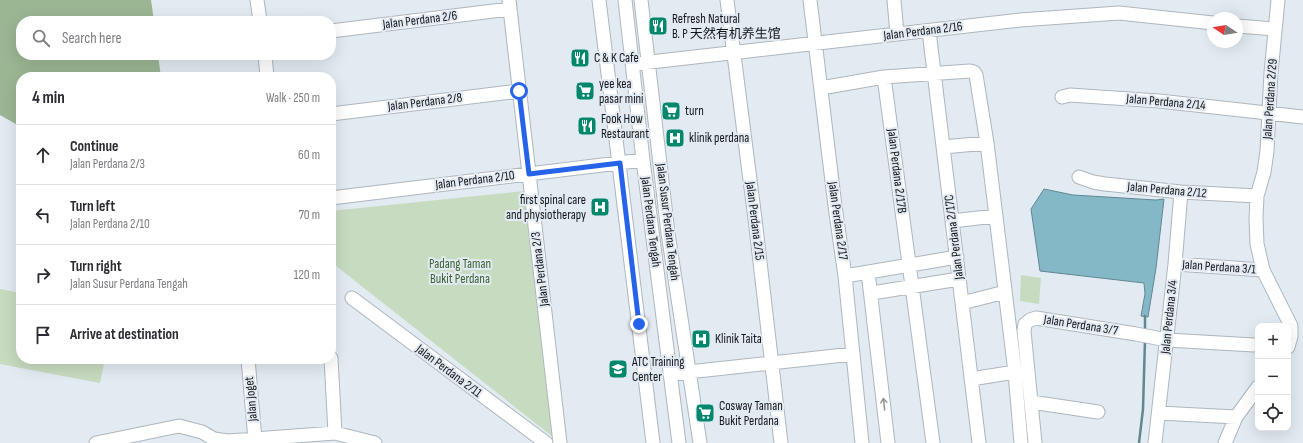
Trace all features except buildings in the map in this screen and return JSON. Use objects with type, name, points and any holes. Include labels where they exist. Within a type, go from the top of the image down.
[{"type":"street","points":[[257,0],[259,16]]},
{"type":"street","points":[[599,0],[653,443]]},
{"type":"street","name":"Jalan Perdana Tengah","points":[[625,0],[643,160],[679,443]]},
{"type":"street","name":"Jalan Susur Perdana Tengah","points":[[641,0],[668,233],[700,443]]},
{"type":"street","name":"Jalan Perdana 2/15","points":[[726,0],[756,227],[781,443]]},
{"type":"street","name":"Jalan Perdana 2/17","points":[[810,0],[845,276],[862,443]]},
{"type":"street","points":[[894,0],[897,34]]},
{"type":"street","name":"Jalan Perdana 2/29","points":[[1257,196],[1264,172],[1267,151],[1278,0]]},
{"type":"street","name":"Jalan Perdana 2/6","points":[[336,30],[509,5]]},
{"type":"street","name":"Jalan Perdana 2/3","points":[[509,5],[560,443]]},
{"type":"street","name":"Jalan Perdana 2/16","points":[[633,64],[1020,20],[1119,13],[1207,22]]},
{"type":"street","points":[[1243,27],[1275,30]]},
{"type":"street","name":"Jalan Perdana 2/17C","points":[[929,31],[979,443]]},
{"type":"street","points":[[265,60],[267,72]]},
{"type":"street","points":[[821,88],[884,77],[934,72],[970,71],[974,72],[976,75],[987,143],[1015,372],[1021,443]]},
{"type":"street","name":"Jalan Perdana 2/17B","points":[[884,77],[933,443]]},
{"type":"street","name":"Jalan Perdana 2/8","points":[[336,113],[519,91]]},
{"type":"street","name":"Jalan Perdana 2/14","points":[[1062,97],[1070,95],[1130,99],[1269,112],[1303,117]]},
{"type":"street","points":[[944,147],[987,143]]},
{"type":"street","name":"Jalan Perdana 2/10","points":[[336,197],[643,160]]},
{"type":"street","name":"Jalan Perdana 2/12","points":[[1079,177],[1105,184],[1181,192],[1257,196]]},
{"type":"street","name":"Jalan Perdana 3/4","points":[[1155,443],[1175,264],[1181,192]]},
{"type":"street","points":[[1257,196],[1257,244],[1263,270],[1290,323]]},
{"type":"street","points":[[952,221],[995,216]]},
{"type":"street","points":[[845,276],[957,257]]},
{"type":"street","name":"Jalan Perdana 3/1","points":[[1175,264],[1263,270]]},
{"type":"street","points":[[868,272],[872,293],[888,443]]},
{"type":"street","points":[[872,293],[959,279]]},
{"type":"street","points":[[962,303],[1005,292]]},
{"type":"street","name":"Jalan Perdana 2/11","points":[[352,298],[546,443]]},
{"type":"street","name":"Jalan Perdana 3/7","points":[[1031,402],[1024,331],[1025,324],[1036,318],[1167,340],[1254,345]]},
{"type":"street","points":[[670,374],[853,354]]},
{"type":"street","name":"Jalan Joget","points":[[248,364],[255,440]]},
{"type":"street","points":[[328,437],[331,364]]},
{"type":"street","points":[[971,379],[1015,372]]},
{"type":"street","points":[[1225,443],[1236,417],[1255,391]]},
{"type":"street","points":[[1035,443],[1031,402],[1098,412]]},
{"type":"street","points":[[1159,413],[1236,417]]},
{"type":"street","points":[[96,443],[179,426],[202,432],[214,439],[228,441],[328,437],[375,443]]},
{"type":"green space","points":[[0,0],[151,0],[153,16],[16,16],[16,60],[159,60],[160,72],[16,72],[16,124],[0,115]]},
{"type":"green space","name":"Padang Taman Bukit Perdana","points":[[524,191],[553,437],[336,266],[336,210]]},
{"type":"green space","points":[[1021,275],[1041,278],[1039,304],[1020,301]]},
{"type":"green space","points":[[0,289],[16,292],[16,364],[104,364],[100,383],[0,364]]},
{"type":"water","points":[[1044,189],[1073,195],[1156,200],[1164,199],[1156,268],[1148,317],[1141,316],[1145,294],[1144,283],[1040,271],[1031,209]]},
{"type":"waterway","points":[[1145,316],[1145,331]]},
{"type":"waterway","points":[[1139,443],[1143,409],[1145,340]]},
{"type":"place","name":"Refresh Natural B. P 天然有机养生馆","points":[[658,26]]},
{"type":"place","name":"C & K Cafe","points":[[580,58]]},
{"type":"place","name":"yee kea pasar mini","points":[[585,91]]},
{"type":"place","name":"turn","points":[[671,111]]},
{"type":"place","name":"Fook How Restaurant","points":[[587,126]]},
{"type":"place","name":"klinik perdana","points":[[675,138]]},
{"type":"place","name":"first spinal care and physiotherapy","points":[[600,207]]},
{"type":"place","name":"Klinik Taita","points":[[701,339]]},
{"type":"place","name":"ATC Training Center","points":[[618,369]]},
{"type":"place","name":"Cosway Taman Bukit Perdana","points":[[705,413]]},
{"type":"route","points":[[519,91],[529,174],[620,163],[639,324]]}]
